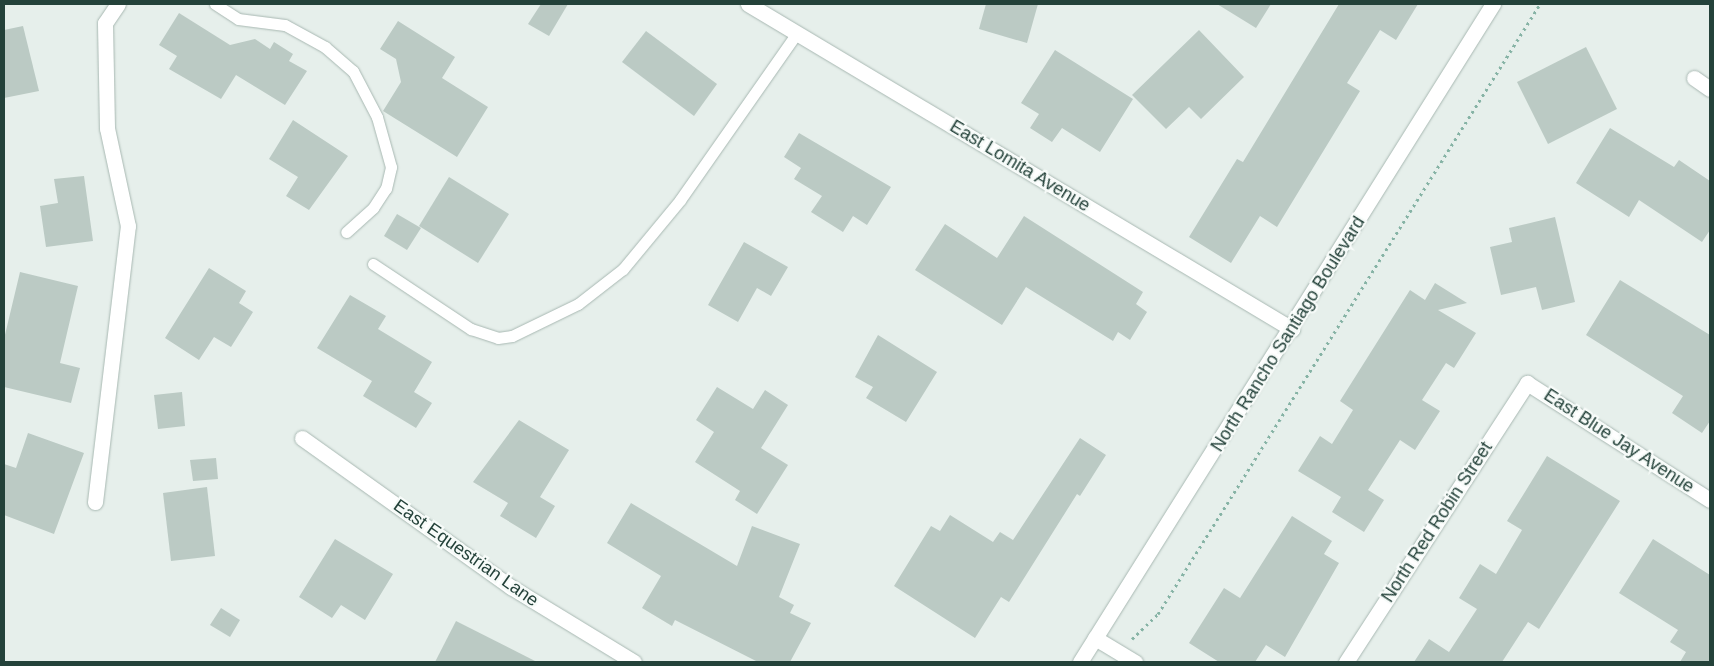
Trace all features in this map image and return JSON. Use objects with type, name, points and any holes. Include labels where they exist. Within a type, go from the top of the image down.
[{"type":"street","points":[[95,502],[128,226],[107,128],[105,23],[118,4]]},
{"type":"street","name":"East Lomita Avenue","points":[[748,4],[1292,329]]},
{"type":"street","name":"North Rancho Santiago Boulevard","points":[[1080,662],[1292,329],[1493,4]]},
{"type":"street","points":[[1694,78],[1710,89]]},
{"type":"street","name":"East Blue Jay Avenue","points":[[1527,382],[1710,500]]},
{"type":"street","name":"North Red Robin Street","points":[[1346,662],[1527,382]]},
{"type":"street","name":"East Equestrian Lane","points":[[302,438],[511,587],[634,662]]},
{"type":"street","points":[[1096,638],[1134,662]]},
{"type":"lane","points":[[216,4],[238,19],[285,25],[325,46],[353,71],[376,117],[391,167],[386,188],[372,208],[346,232]]},
{"type":"lane","points":[[373,264],[471,329],[498,338],[512,336],[578,304],[623,269],[680,200],[797,33]]},
{"type":"path","points":[[1121,654],[1142,624],[1158,614],[1540,4]]},
{"type":"building","points":[[541,4],[568,4],[549,36],[528,24]]},
{"type":"building","points":[[986,4],[1038,4],[1027,43],[979,29]]},
{"type":"building","points":[[1217,4],[1271,4],[1256,28]]},
{"type":"building","points":[[1339,4],[1418,4],[1396,40],[1380,30],[1347,83],[1360,91],[1277,227],[1260,216],[1231,263],[1189,237],[1237,159],[1243,162]]},
{"type":"building","points":[[179,13],[230,45],[255,39],[270,49],[274,42],[293,54],[289,61],[307,71],[285,105],[236,75],[221,99],[169,69],[177,56],[159,45]]},
{"type":"building","points":[[398,21],[455,57],[442,78],[488,107],[457,157],[383,111],[401,82],[396,59],[380,49]]},
{"type":"building","points":[[23,26],[39,91],[4,98],[4,30]]},
{"type":"building","points":[[1199,30],[1244,77],[1201,119],[1189,107],[1166,129],[1132,95]]},
{"type":"building","points":[[646,31],[717,84],[694,116],[622,62]]},
{"type":"building","points":[[1586,47],[1617,109],[1548,144],[1517,82]]},
{"type":"building","points":[[1055,50],[1133,99],[1100,152],[1062,128],[1052,142],[1030,128],[1039,114],[1021,103]]},
{"type":"building","points":[[293,120],[348,156],[309,210],[286,196],[298,177],[269,159]]},
{"type":"building","points":[[1610,128],[1674,167],[1679,160],[1710,181],[1710,230],[1702,242],[1639,200],[1629,217],[1576,183]]},
{"type":"building","points":[[799,133],[891,187],[867,225],[853,216],[843,232],[811,212],[822,196],[794,179],[801,168],[784,157]]},
{"type":"building","points":[[84,176],[93,241],[46,247],[40,206],[58,203],[54,179]]},
{"type":"building","points":[[449,177],[509,214],[478,263],[419,226]]},
{"type":"building","points":[[397,214],[421,228],[407,250],[384,236]]},
{"type":"building","points":[[1024,216],[1143,292],[1136,304],[1147,312],[1130,340],[1118,332],[1113,341],[1026,287],[1002,325],[915,270],[945,224],[997,258]]},
{"type":"building","points":[[1555,217],[1575,302],[1542,310],[1536,287],[1501,295],[1490,247],[1512,242],[1509,228]]},
{"type":"building","points":[[744,242],[788,267],[771,296],[757,288],[738,322],[708,305]]},
{"type":"building","points":[[209,268],[246,291],[239,303],[253,312],[231,347],[214,337],[199,360],[165,338]]},
{"type":"building","points":[[20,272],[78,286],[60,363],[80,368],[71,403],[4,387],[4,339]]},
{"type":"building","points":[[1620,280],[1710,335],[1710,421],[1702,433],[1672,413],[1683,396],[1586,335]]},
{"type":"building","points":[[1435,283],[1467,303],[1438,310],[1476,333],[1454,368],[1446,363],[1422,400],[1440,411],[1415,450],[1400,440],[1368,490],[1384,500],[1364,532],[1332,512],[1341,497],[1298,471],[1320,436],[1332,444],[1353,410],[1340,401],[1410,290],[1425,300]]},
{"type":"building","points":[[350,295],[386,316],[378,329],[432,362],[414,392],[432,403],[416,428],[363,396],[372,381],[317,348]]},
{"type":"building","points":[[878,335],[937,372],[906,422],[866,398],[873,387],[855,377]]},
{"type":"building","points":[[717,387],[753,409],[765,390],[788,405],[761,448],[788,465],[757,514],[735,500],[740,491],[695,462],[714,432],[696,420]]},
{"type":"building","points":[[182,392],[185,426],[158,429],[154,395]]},
{"type":"building","points":[[519,420],[569,450],[540,497],[555,506],[536,538],[500,516],[508,503],[473,482]]},
{"type":"building","points":[[28,433],[84,453],[54,534],[4,515],[4,464],[16,468]]},
{"type":"building","points":[[1080,438],[1106,455],[1080,496],[1077,494],[1009,602],[1001,597],[975,638],[894,586],[931,526],[940,531],[950,515],[993,542],[1000,532],[1013,540]]},
{"type":"building","points":[[1547,456],[1620,501],[1539,629],[1528,622],[1502,662],[1414,662],[1429,639],[1449,652],[1477,609],[1459,598],[1480,564],[1496,574],[1522,530],[1507,521]]},
{"type":"building","points":[[216,458],[218,479],[193,481],[190,460]]},
{"type":"building","points":[[207,487],[215,556],[171,561],[163,493]]},
{"type":"building","points":[[631,503],[737,566],[752,526],[800,544],[779,597],[794,605],[790,613],[811,623],[790,662],[758,662],[675,620],[672,626],[642,608],[661,576],[607,543]]},
{"type":"building","points":[[1292,516],[1332,541],[1324,554],[1339,563],[1285,657],[1266,645],[1255,662],[1219,662],[1189,643],[1224,588],[1240,598]]},
{"type":"building","points":[[335,539],[393,574],[365,620],[341,605],[332,618],[299,597]]},
{"type":"building","points":[[1653,539],[1710,575],[1710,662],[1680,662],[1686,652],[1670,642],[1678,630],[1619,593]]},
{"type":"building","points":[[221,608],[240,620],[230,637],[210,625]]},
{"type":"building","points":[[456,621],[537,662],[435,662]]}]
